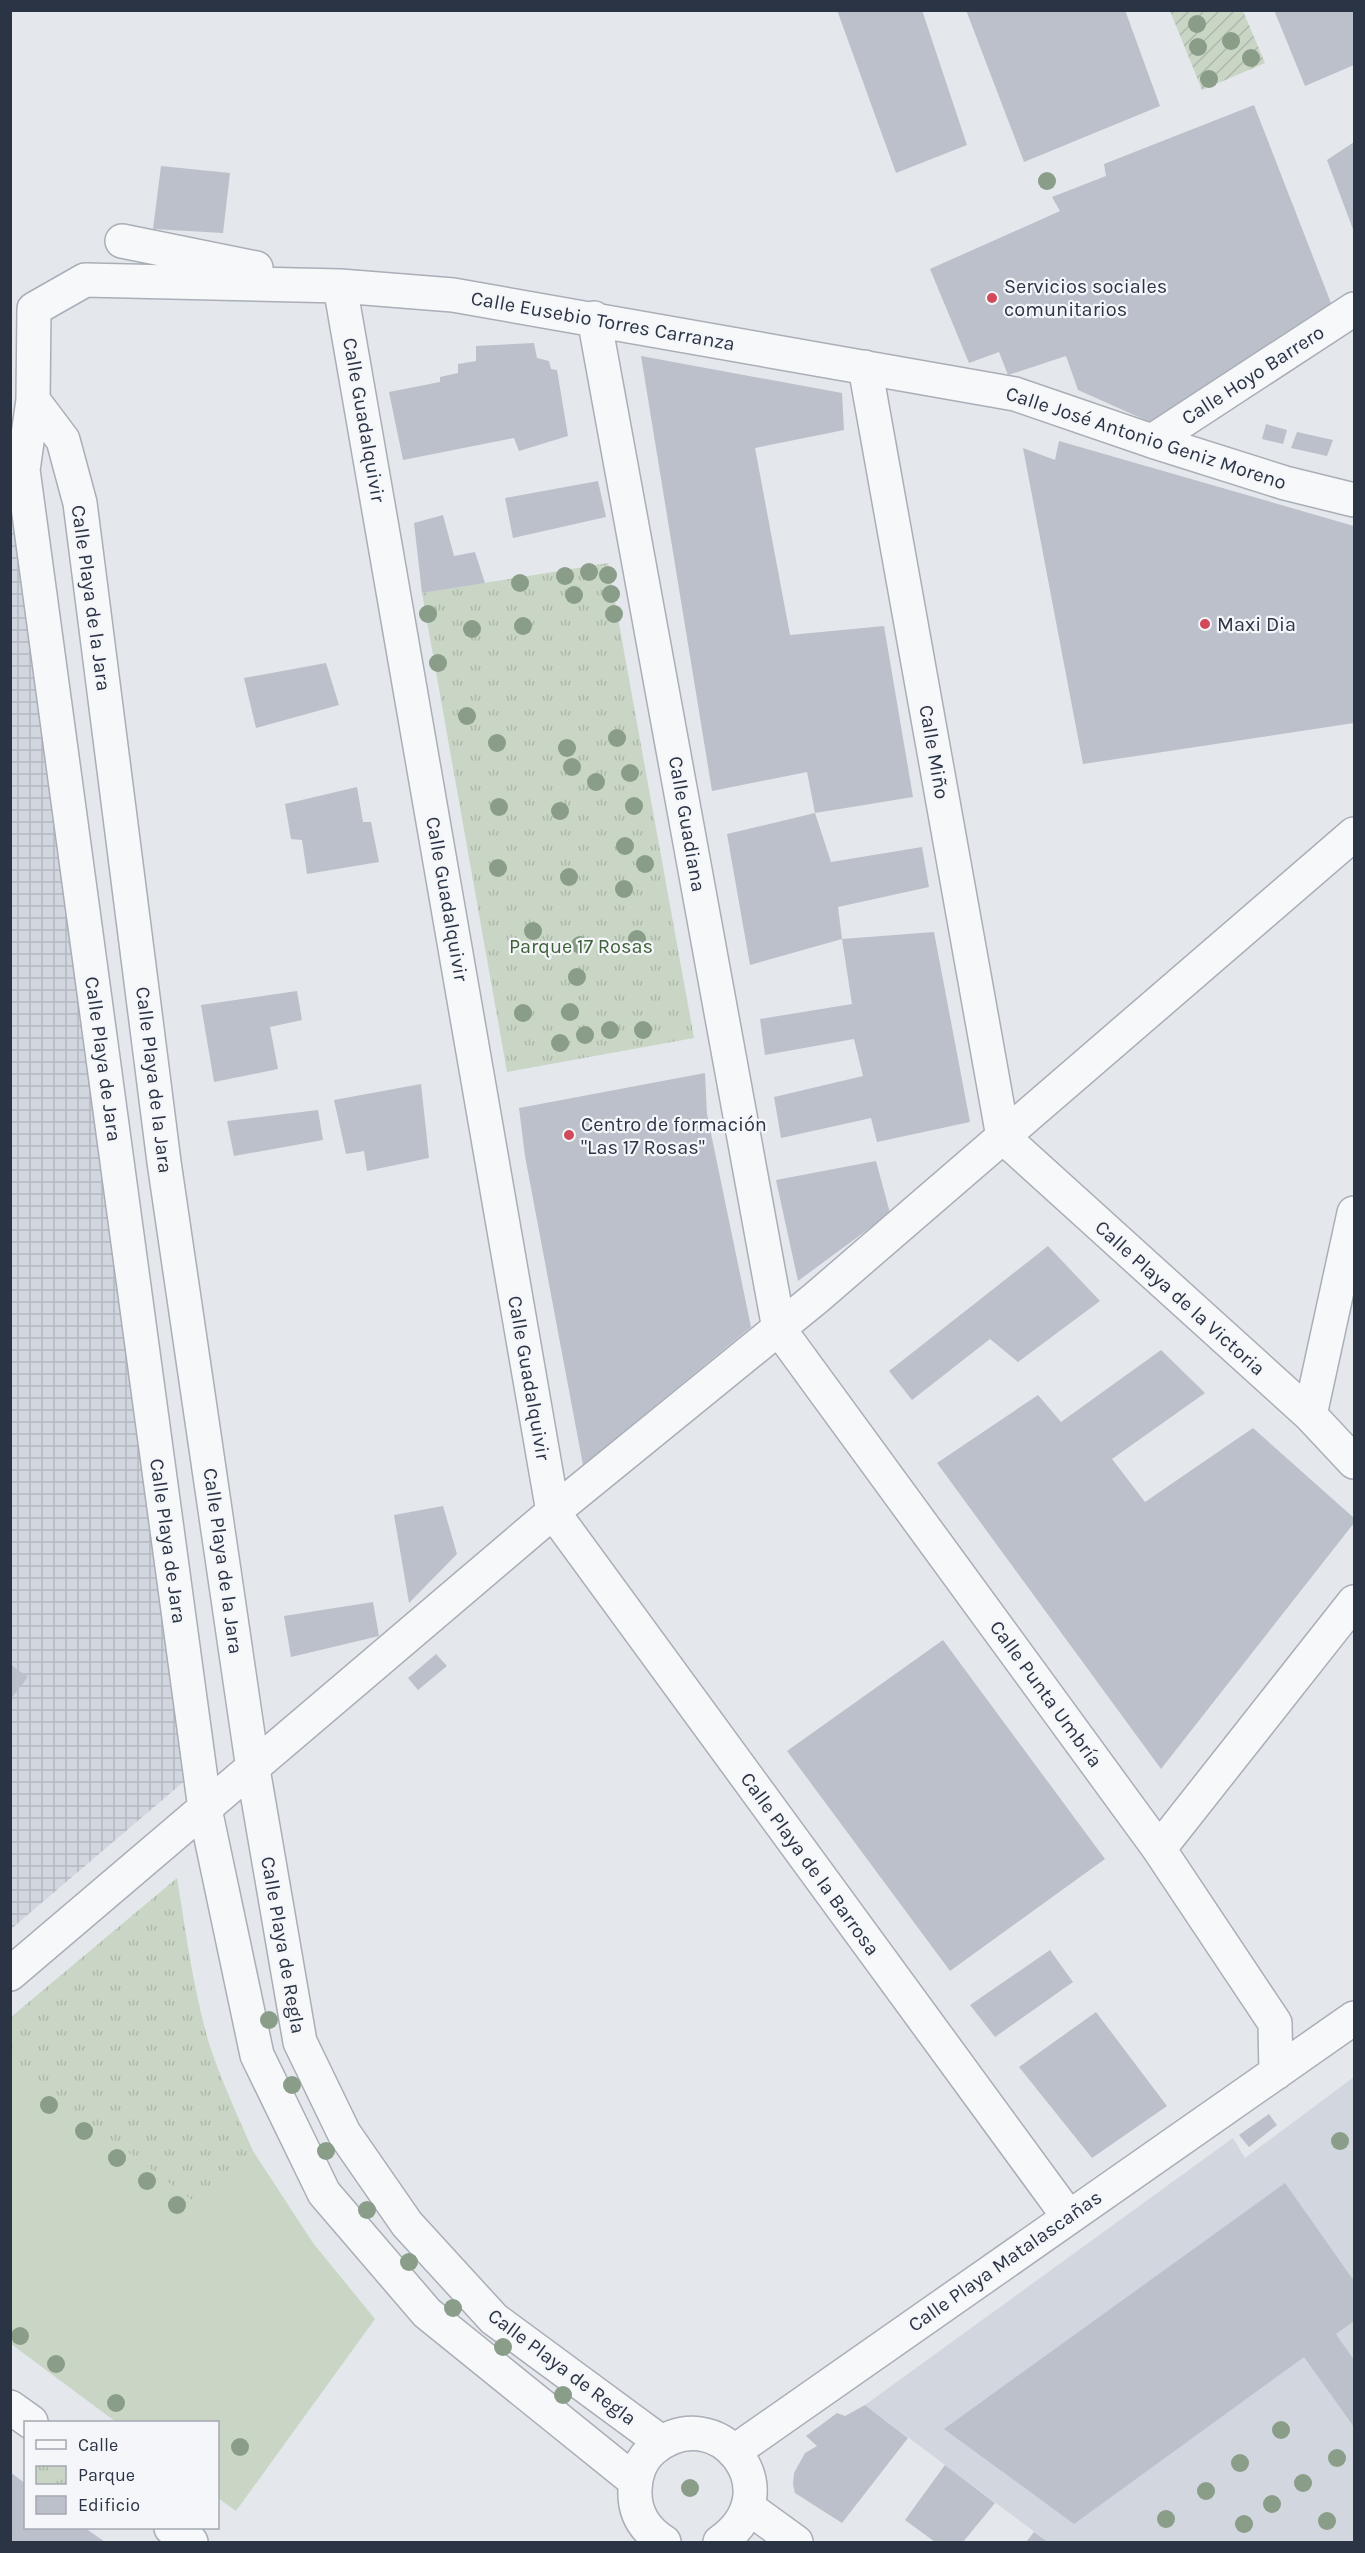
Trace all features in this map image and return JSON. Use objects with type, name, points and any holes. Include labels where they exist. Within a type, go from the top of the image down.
[{"type":"street","name":"Calle Eusebio Torres Carranza","points":[[122,241],[340,285]]},
{"type":"street","name":"Calle Eusebio Torres Carranza","points":[[34,309],[85,280],[340,285],[453,295],[865,367]]},
{"type":"street","name":"Calle Guadalquivir","points":[[340,285],[553,1512]]},
{"type":"street","name":"Calle Playa de Jara","points":[[34,309],[33,400],[23,471],[205,1809],[257,2055],[324,2193],[427,2313],[635,2481]]},
{"type":"street","name":"Calle Hoyo Barrero","points":[[1152,441],[1354,309]]},
{"type":"street","name":"Calle Guadiana","points":[[594,318],[779,1329]]},
{"type":"street","name":"Calle José Antonio Geniz Moreno","points":[[865,367],[1015,394],[1285,483],[1354,500]]},
{"type":"street","name":"Calle Miño","points":[[865,367],[1003,1137]]},
{"type":"street","name":"Calle Playa de la Jara","points":[[33,400],[63,440],[80,503],[164,1162],[253,1769]]},
{"type":"street","points":[[10,1974],[553,1512],[779,1329],[1354,834]]},
{"type":"street","name":"Calle Playa de la Victoria","points":[[1003,1137],[1310,1415],[1354,1462]]},
{"type":"street","points":[[1310,1415],[1354,1213]]},
{"type":"street","name":"Calle Punta Umbría","points":[[779,1329],[1159,1849],[1275,2023],[1276,2073]]},
{"type":"street","name":"Calle Playa de la Barrosa","points":[[553,1512],[1068,2216]]},
{"type":"street","points":[[1159,1849],[1354,1602]]},
{"type":"street","name":"Calle Playa de Regla","points":[[253,1769],[300,2042],[344,2133],[407,2224],[494,2319],[661,2442]]},
{"type":"street","name":"Calle Playa Matalascañas","points":[[735,2451],[1354,2018]]},
{"type":"street","points":[[10,2407],[30,2421]]},
{"type":"street","points":[[655,2540],[641,2520],[634,2501],[635,2481],[645,2459],[661,2442],[680,2435],[700,2434],[719,2439],[735,2451],[750,2478],[749,2508],[742,2523],[720,2542]]},
{"type":"street","points":[[749,2508],[796,2542]]},
{"type":"street","points":[[172,2529],[190,2542]]},
{"type":"shaded area","points":[[10,499],[187,1779],[11,1929],[10,1929]]},
{"type":"shaded area","points":[[1354,2077],[1354,2542],[1048,2542],[865,2405],[1233,2138],[1245,2158]]},
{"type":"green space","points":[[1170,11],[1243,11],[1265,63],[1202,90]]},
{"type":"green space","name":"Parque 17 Rosas","points":[[608,563],[694,1038],[507,1072],[422,593]]},
{"type":"green space","points":[[177,1878],[194,1980],[208,2040],[223,2082],[253,2151],[192,2200],[10,2064],[11,2017]]},
{"type":"green space","points":[[11,2064],[192,2199],[253,2151],[313,2243],[375,2319],[236,2511],[219,2499],[219,2421],[115,2421],[11,2344]]},
{"type":"building","points":[[837,10],[922,10],[967,145],[896,173]]},
{"type":"building","points":[[966,10],[1125,10],[1160,106],[1024,162]]},
{"type":"building","points":[[1274,10],[1354,10],[1354,65],[1305,86]]},
{"type":"building","points":[[1254,105],[1331,303],[1152,423],[1078,390],[1066,356],[1008,375],[999,352],[969,363],[930,269],[1060,211],[1052,197],[1106,176],[1104,164]]},
{"type":"building","points":[[1354,142],[1354,232],[1327,160]]},
{"type":"building","points":[[161,166],[230,173],[223,233],[153,229]]},
{"type":"building","points":[[534,343],[537,358],[549,361],[551,369],[557,370],[568,436],[519,451],[514,438],[403,460],[389,392],[440,382],[440,377],[458,373],[458,364],[476,361],[476,346]]},
{"type":"building","points":[[641,356],[842,393],[844,430],[755,448],[790,635],[884,626],[913,797],[815,813],[807,772],[712,791]]},
{"type":"building","points":[[1266,424],[1287,430],[1283,444],[1262,439]]},
{"type":"building","points":[[1297,432],[1333,440],[1327,456],[1291,448]]},
{"type":"building","name":"Maxi Dia","points":[[1059,441],[1354,526],[1354,723],[1083,764],[1023,448],[1055,460]]},
{"type":"building","points":[[598,481],[606,517],[513,538],[505,498]]},
{"type":"building","points":[[443,515],[454,556],[475,552],[485,583],[422,593],[414,523]]},
{"type":"building","points":[[326,663],[339,705],[256,728],[244,678]]},
{"type":"building","points":[[357,787],[363,822],[371,822],[379,862],[307,874],[302,840],[291,839],[285,804]]},
{"type":"building","points":[[815,813],[831,862],[922,847],[929,887],[838,907],[842,939],[750,965],[727,834]]},
{"type":"building","points":[[934,932],[970,1122],[877,1142],[871,1118],[781,1138],[774,1097],[863,1076],[854,1039],[765,1055],[760,1019],[852,1004],[842,939]]},
{"type":"building","points":[[297,991],[302,1020],[270,1027],[278,1069],[214,1082],[201,1005]]},
{"type":"building","points":[[705,1073],[707,1114],[751,1327],[583,1465],[525,1156],[519,1108]]},
{"type":"building","points":[[421,1084],[429,1158],[367,1171],[364,1151],[346,1154],[334,1100]]},
{"type":"building","points":[[318,1110],[323,1140],[234,1156],[227,1121]]},
{"type":"building","points":[[876,1161],[890,1213],[798,1281],[776,1180]]},
{"type":"building","points":[[1048,1246],[1100,1301],[1018,1362],[990,1339],[912,1400],[889,1371]]},
{"type":"building","points":[[1161,1350],[1205,1393],[1112,1459],[1145,1502],[1253,1428],[1354,1518],[1354,1523],[1161,1769],[937,1463],[1038,1395],[1061,1422]]},
{"type":"building","points":[[443,1506],[457,1554],[409,1603],[394,1515]]},
{"type":"building","points":[[373,1602],[379,1636],[291,1657],[284,1616]]},
{"type":"building","points":[[943,1640],[1105,1859],[950,1971],[787,1751]]},
{"type":"building","points":[[436,1654],[447,1666],[418,1690],[408,1678]]},
{"type":"building","points":[[10,1664],[28,1677],[10,1700]]},
{"type":"building","points":[[1050,1950],[1073,1982],[995,2037],[970,2005]]},
{"type":"building","points":[[1096,2012],[1167,2106],[1092,2158],[1019,2067]]},
{"type":"building","points":[[1269,2114],[1277,2125],[1249,2147],[1239,2135]]},
{"type":"building","points":[[1285,2183],[1354,2281],[1354,2321],[1336,2334],[1354,2360],[1354,2427],[1304,2357],[1074,2524],[944,2429]]},
{"type":"building","points":[[865,2405],[908,2438],[842,2523],[795,2493],[794,2473],[805,2453],[817,2446],[806,2436],[837,2413],[845,2416]]},
{"type":"building","points":[[945,2465],[995,2503],[963,2542],[935,2542],[905,2520]]},
{"type":"building","points":[[10,2472],[24,2482],[24,2529],[86,2529],[105,2542],[10,2542]]},
{"type":"building","points":[[1034,2532],[1048,2542],[1026,2542]]},
{"type":"place","name":"Servicios sociales comunitarios","points":[[992,298]]},
{"type":"place","name":"Maxi Dia","points":[[1205,624]]},
{"type":"place","name":"Centro de formación \"Las 17 Rosas\"","points":[[569,1135]]}]
